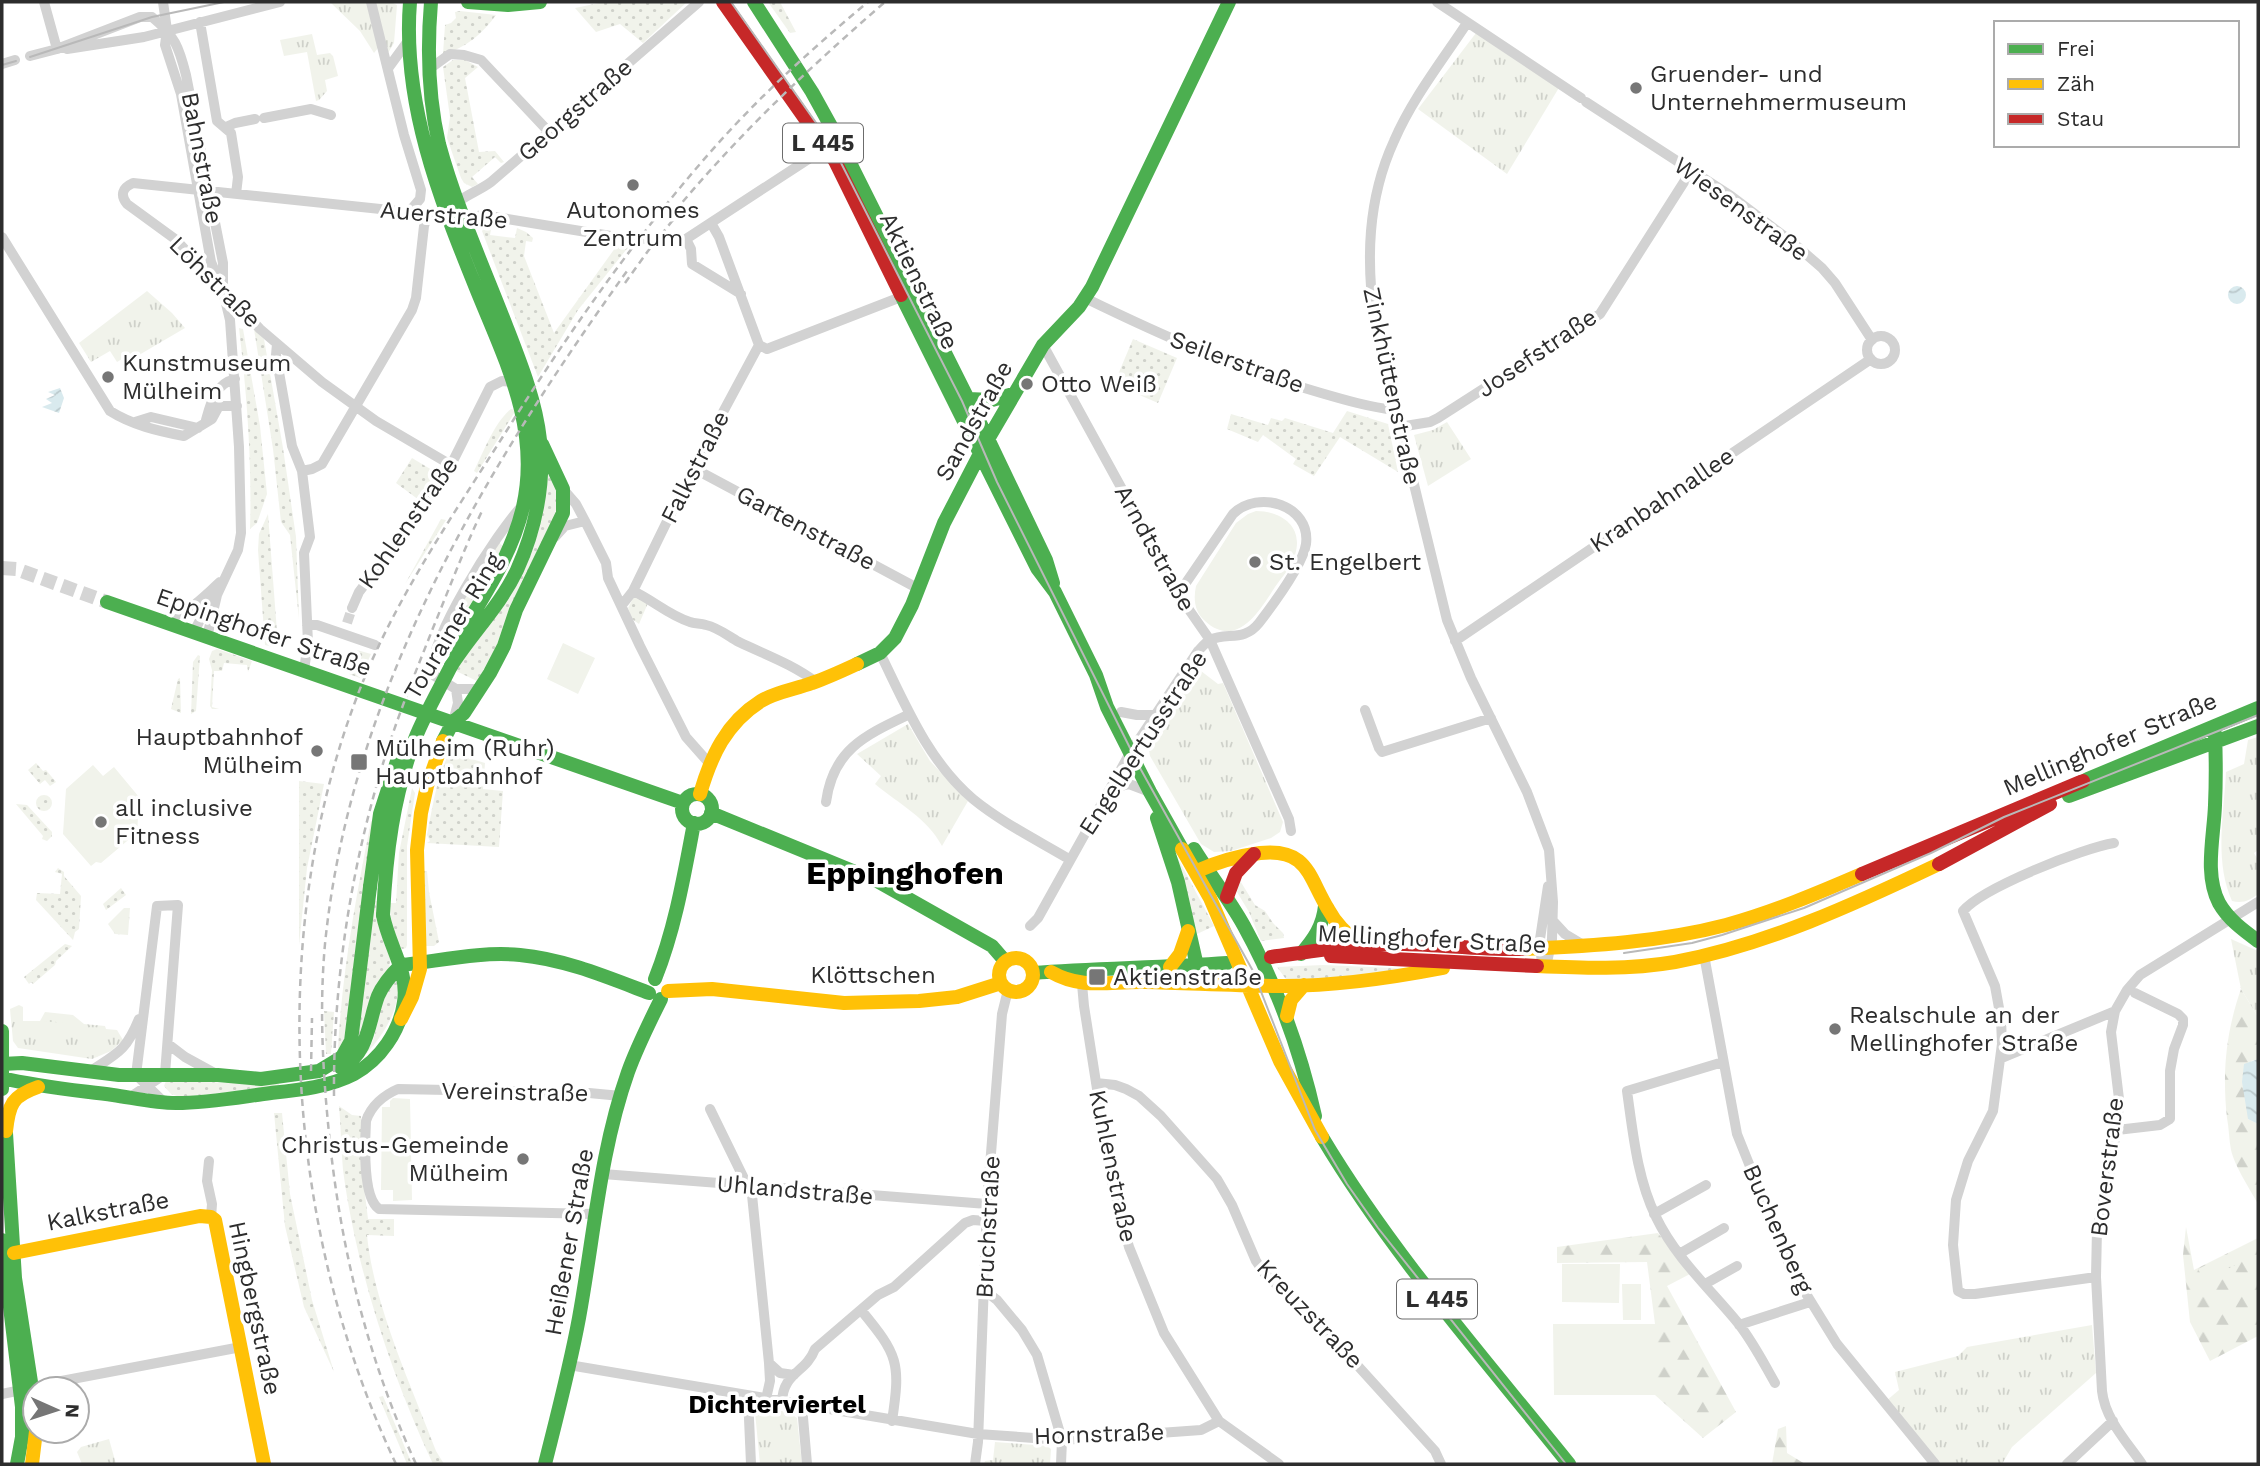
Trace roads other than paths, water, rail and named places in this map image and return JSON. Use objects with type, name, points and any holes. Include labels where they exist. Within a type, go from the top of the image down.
[{"type":"main road","name":"Tourainer Ring","points":[[2,1071],[22,1063],[88,1073],[218,1075],[261,1079],[319,1071],[342,1058],[351,1041],[376,837],[388,784],[407,735],[448,664],[520,520],[528,476],[526,423],[515,382],[447,212],[416,116],[410,82],[410,2]]},
{"type":"main road","name":"Tourainer Ring","points":[[2,1071],[39,1086],[164,1102],[211,1100],[328,1084],[355,1074],[382,1050],[401,1019],[405,999],[404,974],[385,930],[383,915],[387,847],[398,788],[419,730],[448,664],[502,596],[523,555],[533,526],[540,490],[541,443],[527,376],[439,145],[428,70],[431,2]]},
{"type":"main road","points":[[468,2],[508,5],[540,2]]},
{"type":"main road","name":"Aktienstraße","points":[[723,2],[832,144]]},
{"type":"main road","name":"Aktienstraße","points":[[754,2],[812,92],[832,144],[908,294],[988,439],[1046,560],[1055,592],[1096,675],[1107,707],[1172,815],[1200,869],[1280,1061],[1349,1182],[1380,1227],[1569,1464]]},
{"type":"main road","name":"Sandstraße","points":[[700,794],[717,746],[740,718],[762,700],[816,682],[880,653],[895,638],[919,589],[944,523],[979,455],[1043,345],[1085,298],[1229,2]]},
{"type":"main road","name":"Aktienstraße","points":[[908,294],[979,455],[1037,568],[1055,592]]},
{"type":"main road","points":[[968,399],[992,400],[1013,394]]},
{"type":"main road","points":[[401,1019],[412,997],[420,962],[416,882],[419,825],[431,774],[445,736],[453,723],[464,713],[505,646],[531,575],[551,542],[563,513],[563,489],[541,443]]},
{"type":"main road","name":"Eppinghofer Straße","points":[[107,602],[683,803]]},
{"type":"main road","name":"Aktienstraße","points":[[1096,675],[1121,712],[1150,792],[1200,869],[1227,897],[1275,985],[1299,1050],[1316,1125]]},
{"type":"main road","name":"Mellinghofer Straße","points":[[1301,954],[1361,945],[1404,944],[1493,950],[1546,948],[1694,932],[1769,912],[1825,890],[2258,708]]},
{"type":"main road","points":[[2214,726],[2216,742],[2213,881],[2217,899],[2231,919],[2258,941]]},
{"type":"main road","name":"Mellinghofer Straße","points":[[1301,954],[1599,969],[1634,967],[1704,955],[1822,916],[1937,865],[2038,809],[2258,726]]},
{"type":"main road","points":[[1150,792],[1178,882],[1197,966]]},
{"type":"main road","points":[[700,794],[707,798],[711,813],[708,819],[694,824],[686,820],[682,812],[683,803],[687,798],[700,794]]},
{"type":"main road","points":[[711,813],[877,881],[992,946],[1005,961]]},
{"type":"main road","name":"Mellinghofer Straße","points":[[1980,823],[1985,838]]},
{"type":"main road","name":"Heißener Straße","points":[[545,1464],[579,1318],[595,1214],[621,1096],[658,988],[685,877],[694,824]]},
{"type":"main road","points":[[1200,869],[1254,854],[1282,852],[1302,862],[1310,871],[1325,906],[1341,929],[1361,945]]},
{"type":"main road","points":[[1227,897],[1231,880],[1237,870],[1254,854]]},
{"type":"main road","points":[[1271,957],[1301,954],[1325,922],[1325,906]]},
{"type":"main road","points":[[1170,967],[1180,954],[1188,929]]},
{"type":"main road","points":[[1562,968],[1563,959],[1578,946]]},
{"type":"main road","name":"Klöttschen","points":[[401,965],[520,955],[567,963],[621,982],[658,988],[689,985],[701,989],[844,1003],[919,1001],[1004,986]]},
{"type":"main road","points":[[1015,957],[1030,965],[1033,973],[1031,983],[1019,991],[1004,986],[999,973],[1005,961],[1015,957]]},
{"type":"main road","points":[[1033,973],[1097,968],[1197,966],[1227,962]]},
{"type":"main road","points":[[1051,972],[1065,980],[1082,984],[1118,981],[1304,985],[1418,973],[1461,964]]},
{"type":"main road","points":[[319,1071],[346,1066],[354,1058],[368,1034],[382,987],[401,965]]},
{"type":"main road","points":[[1287,1016],[1291,1000],[1304,985]]},
{"type":"main road","points":[[2,1031],[2,1089]]},
{"type":"main road","points":[[24,1375],[5,1250],[4,1127],[13,1101],[20,1093],[39,1086]]},
{"type":"main road","name":"Kalkstraße","points":[[5,1250],[200,1216],[211,1217]]},
{"type":"main road","name":"Hingbergstraße","points":[[211,1217],[218,1226],[264,1464]]},
{"type":"main road","points":[[17,1464],[21,1432]]},
{"type":"main road","points":[[32,1464],[34,1445]]},
{"type":"street","points":[[44,2],[57,49]]},
{"type":"street","name":"Bahnstraße","points":[[163,2],[167,30],[165,45],[177,77],[192,148],[222,263],[237,407],[242,520],[237,551],[217,595],[206,608],[200,635]]},
{"type":"street","points":[[57,49],[138,38],[279,2]]},
{"type":"street","points":[[371,2],[404,135],[421,190],[420,199],[409,212]]},
{"type":"street","name":"Georgstraße","points":[[461,208],[699,2]]},
{"type":"street","name":"Wiesenstraße","points":[[1437,2],[1731,196],[1822,268],[1835,283],[1872,340]]},
{"type":"street","points":[[30,56],[57,49],[140,17],[152,17],[167,30]]},
{"type":"street","points":[[200,22],[217,121],[231,133],[238,172],[236,194]]},
{"type":"street","name":"Zinkhüttenstraße","points":[[1467,23],[1402,124],[1385,164],[1373,207],[1369,257],[1371,296],[1391,409],[1399,427],[1444,611],[1455,641],[1545,835],[1551,858],[1553,921],[1546,948]]},
{"type":"street","points":[[388,67],[408,41]]},
{"type":"street","points":[[428,70],[450,54],[481,60],[549,132]]},
{"type":"street","points":[[2,64],[15,60]]},
{"type":"street","points":[[226,127],[311,109],[331,115]]},
{"type":"street","points":[[741,294],[692,264],[687,239],[832,144]]},
{"type":"street","name":"Josefstraße","points":[[1399,427],[1438,418],[1600,314],[1691,171]]},
{"type":"street","name":"Auerstraße","points":[[122,192],[126,186],[133,183],[428,214],[461,208],[473,216],[483,215],[617,237],[676,241],[687,239]]},
{"type":"street","name":"Löhstraße","points":[[122,192],[122,198],[127,204],[175,239],[277,344],[322,382],[376,421],[451,465]]},
{"type":"street","points":[[302,471],[312,470],[322,464],[415,303],[424,226],[428,214]]},
{"type":"street","points":[[711,223],[719,237],[759,345],[767,349],[908,294]]},
{"type":"street","points":[[2,237],[110,411],[135,422],[151,417],[202,426],[212,419],[219,406],[237,407]]},
{"type":"street","name":"Seilerstraße","points":[[1085,298],[1230,363],[1308,389],[1391,409]]},
{"type":"street","name":"Kranbahnallee","points":[[1455,641],[1871,359],[1878,363],[1888,362],[1894,354],[1894,345],[1888,338],[1879,337],[1872,340]]},
{"type":"street","points":[[1871,359],[1868,348],[1872,340]]},
{"type":"street","points":[[277,344],[276,355],[292,446],[302,471],[310,537],[304,553],[307,625],[304,670]]},
{"type":"street","name":"Falkstraße","points":[[622,605],[633,590],[693,468],[759,345]]},
{"type":"street","name":"Arndtstraße","points":[[1043,345],[1179,593],[1210,640],[1289,820],[1291,831]]},
{"type":"street","points":[[202,426],[219,387],[235,379]]},
{"type":"street","name":"Kohlenstraße","points":[[352,608],[359,592],[421,510],[451,465],[490,387],[502,381],[515,382]]},
{"type":"street","name":"Gartenstraße","points":[[693,468],[919,589]]},
{"type":"street","points":[[563,489],[576,504],[585,521],[606,564],[608,578],[686,737],[709,763]]},
{"type":"street","name":"Engelbertusstraße","points":[[1030,926],[1038,918],[1133,750],[1198,651],[1210,640],[1244,634],[1261,621],[1302,559],[1306,540],[1299,520],[1292,511],[1275,502],[1264,501],[1243,506],[1233,514],[1179,593]]},
{"type":"street","points":[[478,689],[456,689],[433,675],[434,655],[465,586],[505,526],[524,504]]},
{"type":"street","points":[[551,542],[565,526],[585,521]]},
{"type":"street","points":[[163,621],[187,612],[224,578]]},
{"type":"street","points":[[633,590],[651,600],[657,607],[691,623],[707,625],[796,667],[816,682]]},
{"type":"street","points":[[307,625],[345,628],[375,645]]},
{"type":"street","points":[[880,653],[910,714],[939,762],[971,798],[1069,859]]},
{"type":"street","points":[[453,723],[458,703],[456,689]]},
{"type":"street","points":[[1365,710],[1378,748],[1382,751],[1491,718]]},
{"type":"street","points":[[1121,712],[1155,715]]},
{"type":"street","points":[[825,802],[828,783],[846,752],[865,737],[910,714]]},
{"type":"street","points":[[1111,788],[1129,784],[1150,792]]},
{"type":"street","points":[[2096,1278],[1975,1294],[1958,1291],[1953,1245],[1956,1200],[1968,1161],[1993,1111],[2002,1058],[2001,1018],[1995,986],[1963,911],[1970,903],[1998,887],[2093,846],[2113,843]]},
{"type":"street","name":"Zinkhüttenstraße","points":[[1544,967],[1545,903],[1552,871]]},
{"type":"street","name":"Boverstraße","points":[[2142,1464],[2113,1421],[2102,1391],[2096,1278],[2097,1229],[2117,1129],[2119,1099],[2111,1032],[2115,1011],[2127,990],[2140,975],[2258,902]]},
{"type":"street","points":[[130,1098],[149,1086],[165,1074],[178,905],[157,906],[136,1075],[149,1086],[164,1102]]},
{"type":"street","points":[[1553,921],[1578,946]]},
{"type":"street","name":"Buchenberg","points":[[1704,955],[1737,1134],[1792,1271],[1837,1344],[1935,1464]]},
{"type":"street","name":"Kuhlenstraße","points":[[1082,984],[1111,1178],[1129,1247],[1164,1333],[1219,1422],[1279,1464]]},
{"type":"street","name":"Bruchstraße","points":[[975,1464],[987,1204],[1004,986]]},
{"type":"street","points":[[2117,1129],[2160,1125],[2170,1119],[2169,1071],[2183,1025],[2183,1019],[2178,1014],[2135,993]]},
{"type":"street","points":[[88,1073],[119,1053],[131,1040],[143,1010]]},
{"type":"street","points":[[2002,1058],[2115,1011]]},
{"type":"street","points":[[168,1044],[218,1075]]},
{"type":"street","points":[[1723,1062],[1627,1091],[1640,1168],[1654,1214],[1679,1254],[1749,1338],[1775,1383]]},
{"type":"street","name":"Kreuzstraße","points":[[1096,1083],[1115,1085],[1139,1096],[1175,1132],[1216,1178],[1232,1205],[1259,1267],[1337,1342],[1435,1451],[1441,1464]]},
{"type":"street","name":"Vereinstraße","points":[[595,1214],[386,1210],[375,1206],[366,1163],[365,1141],[369,1114],[382,1099],[398,1089],[621,1096]]},
{"type":"street","points":[[710,1109],[752,1195],[769,1363],[770,1381],[766,1399]]},
{"type":"street","name":"Hingbergstraße","points":[[209,1161],[207,1181],[212,1204],[211,1217]]},
{"type":"street","name":"Uhlandstraße","points":[[603,1174],[987,1204]]},
{"type":"street","points":[[1654,1214],[1706,1185]]},
{"type":"street","points":[[962,1203],[966,1212],[965,1223]]},
{"type":"street","points":[[782,1402],[782,1391],[786,1383],[811,1359],[815,1349],[878,1295],[894,1287],[965,1223],[973,1220],[986,1221]]},
{"type":"street","points":[[1679,1254],[1724,1227]]},
{"type":"street","points":[[1704,1284],[1737,1266]]},
{"type":"street","points":[[984,1290],[997,1300],[1022,1330],[1037,1355],[1062,1440],[1061,1464]]},
{"type":"street","points":[[1738,1324],[1811,1302]]},
{"type":"street","points":[[861,1310],[882,1335],[893,1356],[897,1387],[892,1421]]},
{"type":"street","points":[[91,1375],[241,1347]]},
{"type":"street","points":[[769,1363],[780,1373],[794,1376]]},
{"type":"street","name":"Hornstraße","points":[[569,1365],[978,1434],[1062,1440],[1201,1430],[1219,1422]]},
{"type":"street","points":[[2,1394],[21,1390]]},
{"type":"street","points":[[748,1396],[751,1464]]},
{"type":"street","points":[[802,1406],[807,1464]]},
{"type":"street","points":[[2067,1464],[2113,1421]]},
{"type":"water","points":[[2233,286],[2241,286],[2246,295],[2244,302],[2233,304],[2228,299],[2228,291]]},
{"type":"water","points":[[60,388],[64,398],[59,413],[42,407],[52,403],[46,399],[55,395],[48,392]]},
{"type":"water","points":[[2258,1059],[2258,1124],[2248,1119],[2242,1082],[2244,1064]]},
{"type":"tunnel","points":[[2,568],[16,569],[107,602]]},
{"type":"tunnel","points":[[347,623],[352,608]]},
{"type":"tram line","points":[[30,57],[152,17],[224,2]]},
{"type":"tram line","points":[[731,2],[838,157],[962,401],[997,482],[1140,768],[1253,971],[1315,1130],[1347,1184],[1378,1228],[1566,1464]]},
{"type":"tram line","points":[[2,65],[16,61]]},
{"type":"tram line","points":[[1624,953],[1692,943],[1804,908],[1931,853],[2004,817],[2258,715]]},
{"type":"railway","points":[[396,1464],[359,1375],[331,1282],[312,1185],[301,1086],[300,987],[309,890],[327,794],[355,702],[387,628],[427,557],[536,386],[603,288],[675,194],[739,120],[868,2]]},
{"type":"railway","points":[[675,211],[724,155],[776,102],[885,2]]},
{"type":"railway","points":[[625,283],[685,205]]},
{"type":"railway","points":[[416,1464],[399,1426],[371,1347],[350,1267],[335,1185],[325,1093],[322,994],[325,944],[339,851],[362,761],[394,674],[431,589],[475,506],[523,426],[627,271]]},
{"type":"railway","points":[[334,1096],[337,1010],[346,925],[373,798],[408,692],[482,511]]},
{"type":"railway","points":[[311,1071],[312,1018]]},
{"type":"place","name":"Gruender- und Unternehmermuseum","points":[[1636,88]]},
{"type":"place","name":"Autonomes Zentrum","points":[[633,185]]},
{"type":"place","name":"Kunstmuseum Mülheim","points":[[108,377]]},
{"type":"place","name":"Otto Weiß","points":[[1027,384]]},
{"type":"place","name":"St. Engelbert","points":[[1255,562]]},
{"type":"place","name":"Hauptbahnhof Mülheim","points":[[317,751]]},
{"type":"place","name":"Mülheim (Ruhr) Hauptbahnhof","points":[[359,762]]},
{"type":"place","name":"all inclusive Fitness","points":[[101,822]]},
{"type":"place","name":"Aktienstraße","points":[[1097,977]]},
{"type":"place","name":"Realschule an der Mellinghofer Straße","points":[[1835,1029]]},
{"type":"place","name":"Christus-Gemeinde Mülheim","points":[[523,1159]]},
{"type":"district","name":"Eppinghofen","points":[[905,873]]},
{"type":"district","name":"Dichterviertel","points":[[777,1404]]}]
